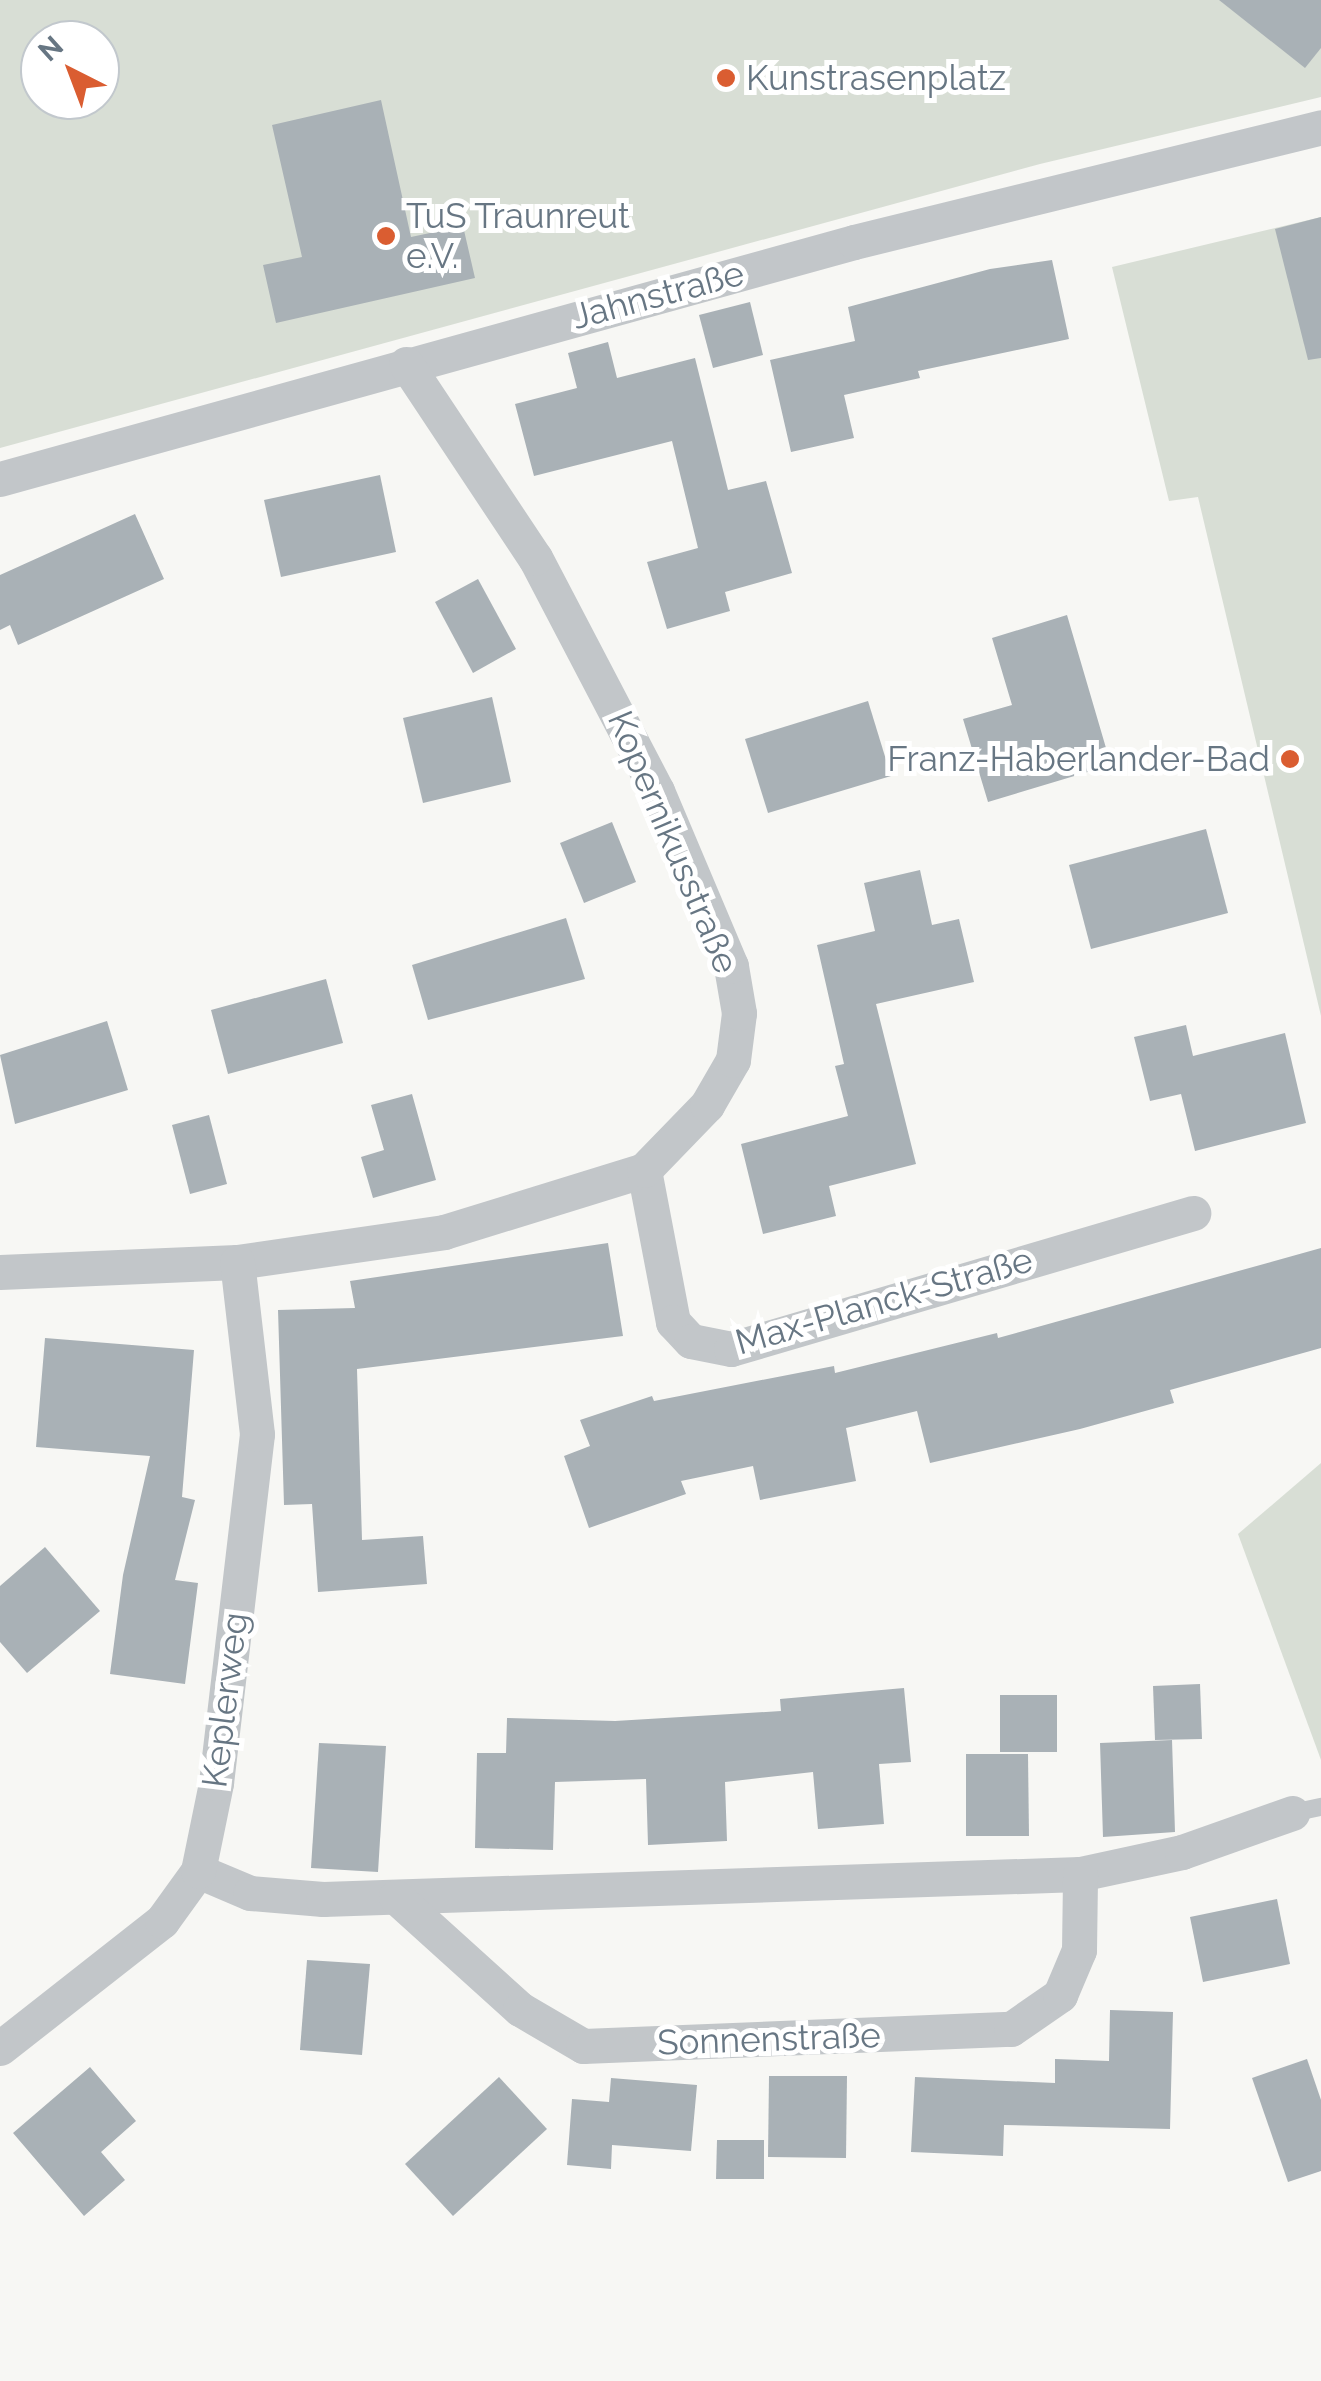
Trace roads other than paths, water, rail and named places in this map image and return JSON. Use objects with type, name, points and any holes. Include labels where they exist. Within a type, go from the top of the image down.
[{"type":"street","name":"Jahnstraße","points":[[0,479],[406,364],[1013,201],[1321,127]]},
{"type":"street","name":"Kopernikusstraße","points":[[0,1272],[237,1262],[444,1232],[644,1170],[707,1104],[732,1060],[740,1013],[730,966],[657,791],[589,654],[535,558],[406,364]]},
{"type":"street","name":"Max-Planck-Straße","points":[[644,1170],[673,1322],[691,1341],[731,1349],[1193,1213]]},
{"type":"street","name":"Keplerweg","points":[[0,2048],[162,1920],[198,1870],[216,1784],[258,1434],[237,1262]]},
{"type":"street","points":[[198,1870],[250,1893],[396,1898],[1080,1874],[1182,1852],[1307,1810]]},
{"type":"street","name":"Sonnenstraße","points":[[396,1898],[520,2009],[583,2046],[1011,2029],[1060,1994],[1079,1950],[1080,1874]]},
{"type":"place","name":"Kunstrasenplatz","points":[[726,78]]},
{"type":"place","name":"TuS Traunreut e.V.","points":[[386,236]]},
{"type":"place","name":"Franz-Haberlander-Bad","points":[[1290,759]]}]
